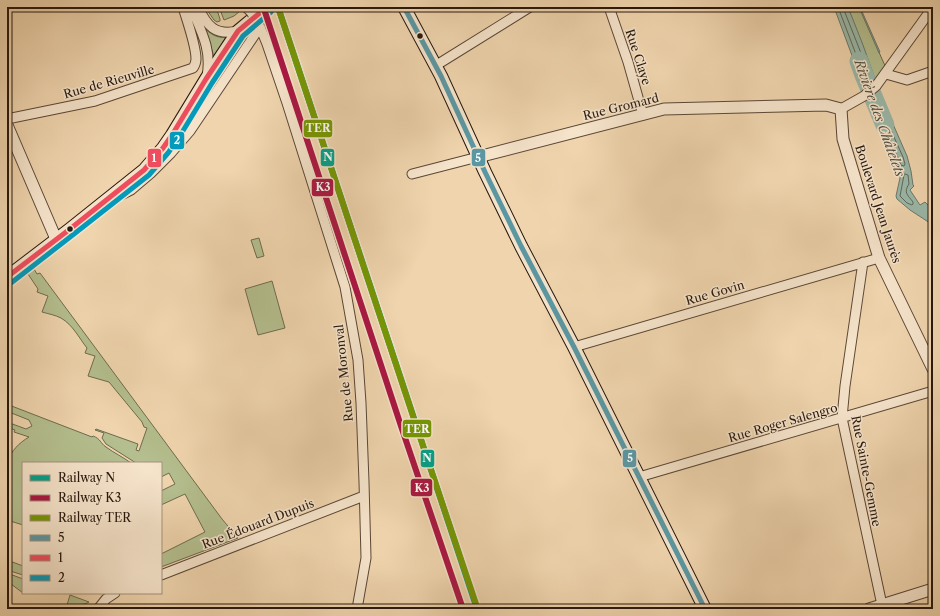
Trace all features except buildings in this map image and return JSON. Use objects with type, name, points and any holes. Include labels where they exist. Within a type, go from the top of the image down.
[{"type":"main road","points":[[7,277],[144,170],[163,148],[238,31],[267,7]]},
{"type":"main road","points":[[406,11],[435,66],[521,246],[574,346],[704,609]]},
{"type":"street","name":"Rue de Rieuville","points":[[7,119],[94,101],[193,68],[196,59],[194,45],[183,7]]},
{"type":"street","points":[[191,7],[203,34],[208,50],[209,65],[206,79]]},
{"type":"street","points":[[198,7],[205,21],[211,27],[219,31],[230,33],[238,31]]},
{"type":"street","name":"Rue de Moronval","points":[[247,7],[260,27],[288,103],[345,287],[358,360],[361,403],[366,558],[357,609]]},
{"type":"street","points":[[435,66],[530,7]]},
{"type":"street","name":"Rue Claye","points":[[609,7],[628,62],[643,115]]},
{"type":"street","points":[[841,109],[864,96],[876,86],[933,7]]},
{"type":"street","points":[[110,197],[123,194],[131,190],[151,173],[181,142],[260,27]]},
{"type":"street","points":[[886,74],[908,80],[933,71]]},
{"type":"street","name":"Rue Gromard","points":[[412,174],[664,109],[826,105],[841,109]]},
{"type":"street","name":"Boulevard Jean Jaurès","points":[[841,109],[843,139],[880,258],[933,369]]},
{"type":"street","points":[[7,125],[56,239]]},
{"type":"street","points":[[863,262],[880,258]]},
{"type":"street","name":"Rue Govin","points":[[574,346],[863,262]]},
{"type":"street","name":"Rue Sainte-Gemme","points":[[863,262],[845,386],[842,418],[882,605]]},
{"type":"street","name":"Rue Roger Salengro","points":[[639,477],[933,391]]},
{"type":"street","name":"Rue Édouard Dupuis","points":[[162,575],[364,496]]},
{"type":"street","points":[[869,609],[933,589]]},
{"type":"street","points":[[98,609],[106,599],[114,594]]},
{"type":"green space","points":[[205,7],[216,7],[220,21],[217,22],[214,20]]},
{"type":"green space","points":[[219,7],[236,7],[240,11],[234,16],[224,20]]},
{"type":"green space","points":[[843,7],[859,7],[886,68],[871,86],[850,20]]},
{"type":"green space","points":[[204,28],[211,34],[226,37],[214,57],[209,40]]},
{"type":"green space","points":[[244,32],[247,33],[245,40],[194,118],[169,151],[173,142],[228,54]]},
{"type":"green space","points":[[259,238],[264,256],[257,258],[251,240]]},
{"type":"green space","points":[[34,269],[37,274],[40,273],[222,519],[238,538],[162,567],[162,554],[205,532],[185,494],[162,505],[162,490],[175,484],[169,473],[162,476],[162,462],[134,462],[106,444],[102,438],[104,433],[95,430],[96,429],[138,444],[136,450],[139,451],[147,428],[144,427],[142,422],[109,382],[88,376],[95,356],[85,353],[87,348],[65,321],[54,315],[42,312],[48,296],[37,292],[38,289],[28,274]]},
{"type":"green space","points":[[272,281],[285,328],[258,335],[245,289]]},
{"type":"green space","points":[[9,405],[92,437],[96,437],[106,447],[129,462],[22,462],[22,525],[7,520],[7,462],[16,447],[29,437],[14,432],[15,430],[7,427],[7,422],[26,429],[32,426],[29,420],[9,412],[7,409]]},
{"type":"green space","points":[[7,560],[22,566],[22,575],[7,570]]},
{"type":"green space","points":[[7,573],[22,579],[22,592],[7,581]]},
{"type":"green space","points":[[70,595],[89,602],[85,604],[68,606]]},
{"type":"water","points":[[834,7],[848,7],[863,45],[875,79],[864,88]]},
{"type":"water","points":[[859,7],[880,52],[879,53]]},
{"type":"water","points":[[882,99],[907,156],[914,186],[910,190],[920,205],[925,202],[933,210],[933,225],[910,210],[897,199],[896,196],[900,174],[870,103]]},
{"type":"waterway","name":"Rivière des Châtelets","points":[[859,61],[885,125]]},
{"type":"rail line","name":"N","points":[[278,7],[477,609]]},
{"type":"rail line","name":"TER","points":[[278,7],[477,607]]},
{"type":"rail line","name":"K3","points":[[264,9],[401,426],[463,609]]},
{"type":"transit line","name":"1","points":[[7,277],[144,170],[172,135],[206,79],[238,31],[267,7]]},
{"type":"transit line","name":"5","points":[[404,7],[441,76],[521,246],[574,347],[705,609]]},
{"type":"transit line","name":"2","points":[[11,283],[149,175],[178,139],[243,36],[271,12]]}]
